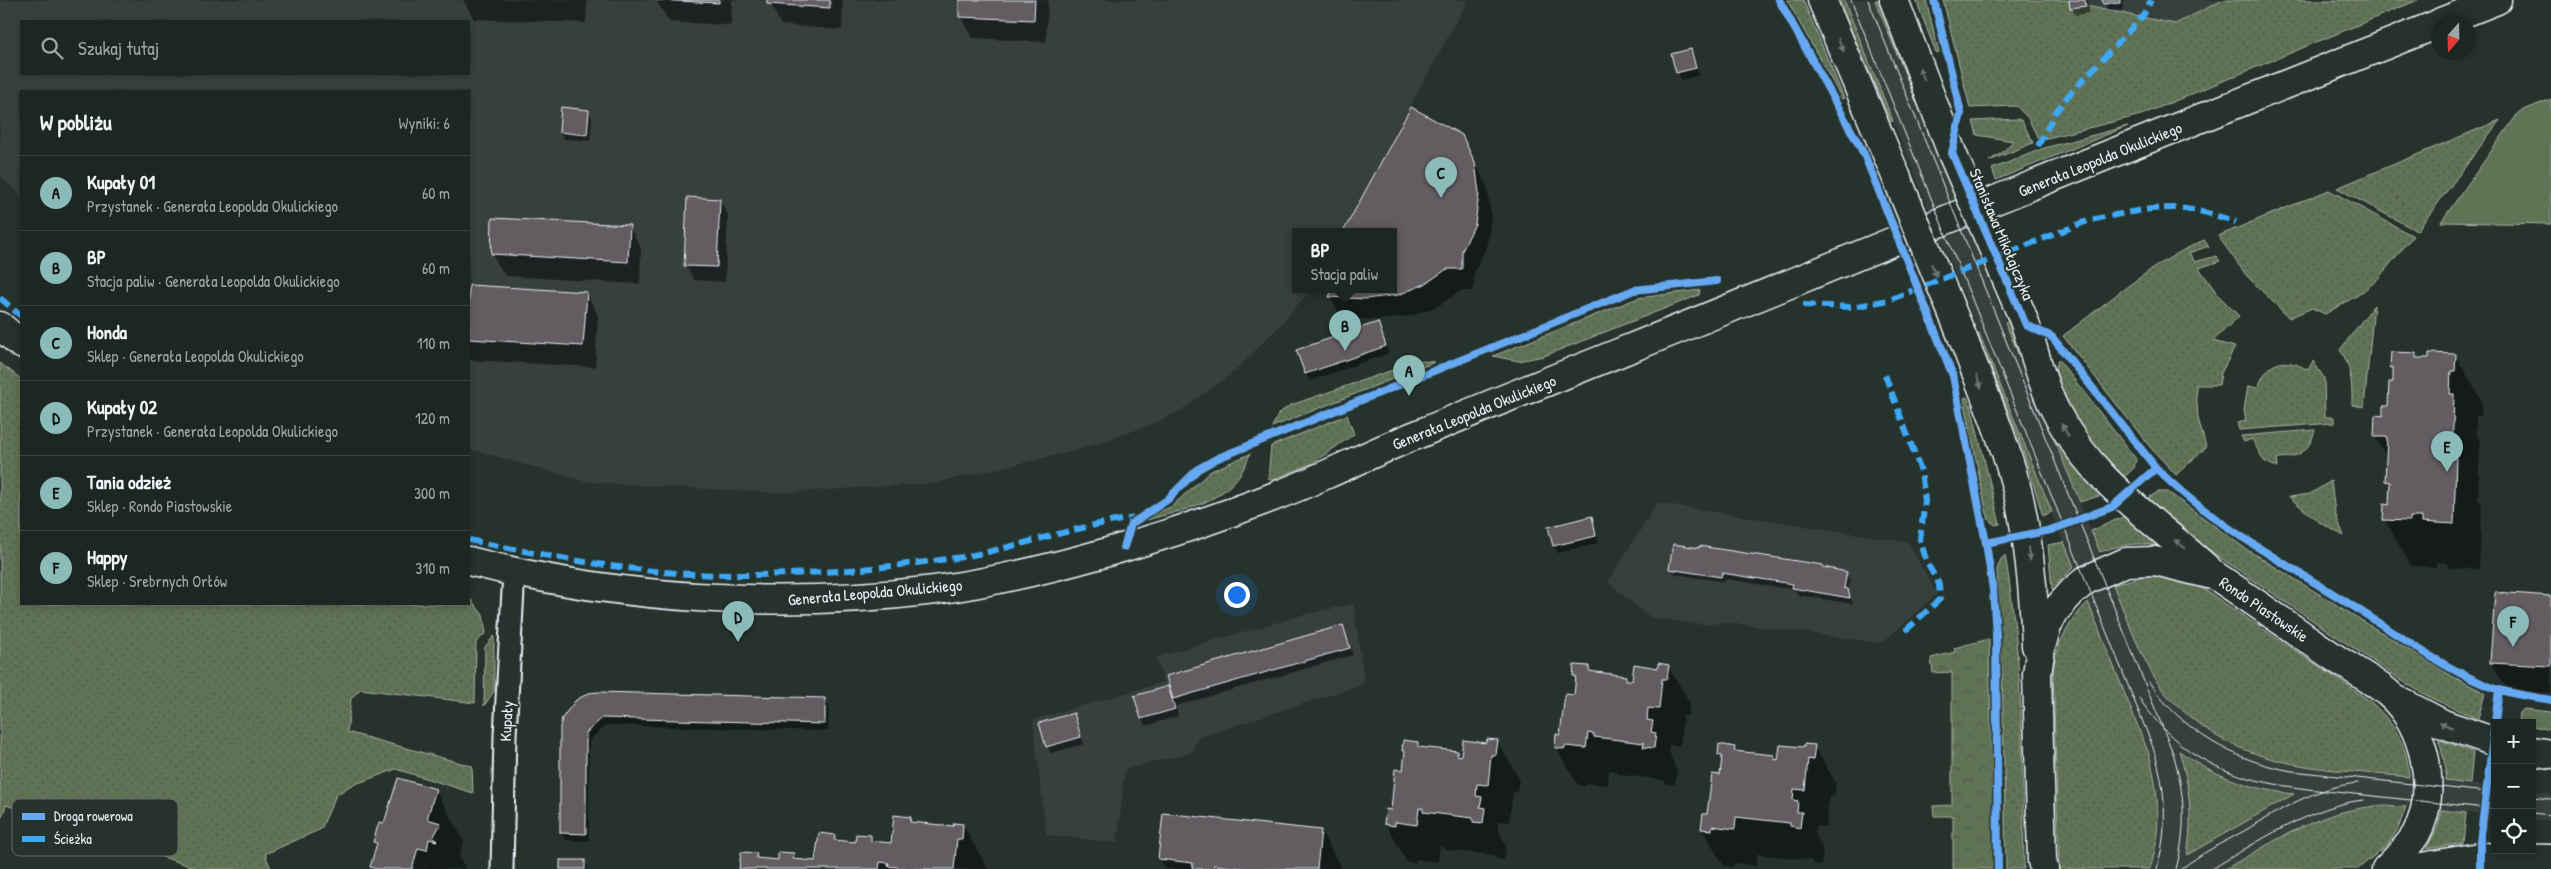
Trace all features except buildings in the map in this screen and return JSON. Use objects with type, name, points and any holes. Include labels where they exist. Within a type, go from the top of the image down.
[{"type":"street","points":[[1822,0],[1962,336],[1997,426],[2019,499],[2030,557],[2037,674]]},
{"type":"street","name":"Stanisława Mikołajczyka","points":[[1894,0],[1952,153],[2021,313],[2044,385],[2054,408],[2075,446],[2123,498],[2184,547],[2216,576]]},
{"type":"street","name":"Generała Leopolda Okulickiego","points":[[2460,15],[2497,0]]},
{"type":"street","name":"Generała Leopolda Okulickiego","points":[[470,561],[514,572],[644,592],[695,597],[828,599],[936,590],[1003,578],[1124,547],[1204,522],[1322,477],[1419,433],[1724,313],[1834,266],[2431,27]]},
{"type":"street","points":[[0,326],[20,343]]},
{"type":"street","name":"Rondo Piastowskie","points":[[2042,866],[2037,674],[2043,640],[2055,611],[2072,592],[2100,572],[2126,562],[2140,560],[2186,567],[2216,576],[2390,695],[2412,724],[2419,738],[2424,753],[2428,786],[2423,814],[2415,834],[2386,869]]},
{"type":"street","name":"Kupały","points":[[502,869],[505,735],[514,572]]},
{"type":"street","points":[[2390,695],[2424,716],[2491,741]]},
{"type":"street","points":[[2536,752],[2551,754]]},
{"type":"street","points":[[2410,869],[2479,856],[2551,859]]},
{"type":"shaded area","points":[[0,0],[1468,0],[1344,228],[1292,228],[1292,293],[1307,293],[1282,323],[1234,372],[1180,411],[1153,424],[1075,451],[935,483],[779,493],[588,482],[470,449],[470,90],[20,90],[20,194],[0,176]]},
{"type":"shaded area","points":[[1844,0],[1875,0],[2113,585],[2147,664],[2160,687],[2247,753],[2298,765],[2491,787],[2491,815],[2406,807],[2356,808],[2313,821],[2225,869],[2150,869],[2156,845],[2159,810],[2149,754]],"holes":[[[2180,751],[2196,763],[2233,781],[2253,788],[2293,794],[2188,855],[2191,806]]]},
{"type":"shaded area","points":[[1952,0],[2223,0],[2175,24]]},
{"type":"shaded area","points":[[1657,503],[1908,542],[1937,594],[1882,643],[1723,622],[1708,625],[1651,618],[1608,582]]},
{"type":"shaded area","points":[[1354,604],[1364,684],[1199,737],[1191,753],[1125,769],[1117,843],[1046,835],[1033,720],[1164,682],[1156,657],[1310,613]]},
{"type":"shaded area","points":[[2536,792],[2551,794],[2551,821],[2536,819]]},
{"type":"green space","points":[[1787,0],[1803,0],[1844,98],[1842,99]]},
{"type":"green space","points":[[1838,0],[1844,0],[1893,121],[1891,122]]},
{"type":"green space","points":[[1875,0],[1881,0],[1922,110],[1920,111]]},
{"type":"green space","points":[[1916,0],[1926,0],[1939,52],[1936,53]]},
{"type":"green space","points":[[1943,0],[2069,0],[2070,8],[2086,6],[2175,24],[2223,0],[2418,0],[2141,115],[2039,140],[2028,118],[2016,106],[1970,108]]},
{"type":"green space","points":[[2551,99],[2551,224],[2441,222],[2519,112]]},
{"type":"green space","points":[[2018,119],[2022,121],[2033,143],[1989,161],[2003,152],[2013,141],[1977,135],[1973,121]]},
{"type":"green space","points":[[2500,120],[2417,231],[2337,188]]},
{"type":"green space","points":[[2128,126],[1996,180],[1992,169],[2044,148]]},
{"type":"green space","points":[[2329,190],[2413,236],[2376,281],[2358,295],[2325,314],[2312,308],[2289,318],[2246,275],[2218,236]]},
{"type":"green space","points":[[2204,240],[2209,246],[2189,253],[2195,262],[2216,256],[2220,261],[2199,268],[2219,296],[2239,316],[2213,341],[2235,347],[2221,373],[2219,385],[2196,385],[2198,418],[2206,447],[2176,475],[2150,447],[2063,336],[2148,272],[2185,249]]},
{"type":"green space","points":[[1700,290],[1699,295],[1544,356],[1518,361],[1493,356],[1638,298]]},
{"type":"green space","points":[[2374,305],[2364,407],[2352,405],[2349,370],[2340,350]]},
{"type":"green space","points":[[2008,321],[2048,417],[2105,494],[2080,502],[2005,322]]},
{"type":"green space","points":[[1979,333],[2052,512],[2043,516],[2019,438],[1977,334]]},
{"type":"green space","points":[[2058,359],[2136,459],[2134,468],[2121,480],[2082,431],[2063,401],[2055,379]]},
{"type":"green space","points":[[1419,361],[1435,362],[1272,427],[1279,413],[1291,405]]},
{"type":"green space","points":[[2313,361],[2324,378],[2325,417],[2334,417],[2334,423],[2239,430],[2237,423],[2246,421],[2244,410],[2248,386],[2258,388],[2266,372],[2277,364],[2291,363],[2308,370]]},
{"type":"green space","points":[[0,363],[20,378],[20,605],[470,605],[470,598],[483,615],[486,633],[476,642],[475,703],[360,689],[351,699],[347,732],[472,766],[473,793],[396,769],[350,786],[336,795],[321,829],[265,854],[271,869],[199,869],[160,856],[178,856],[178,799],[12,799],[12,807],[6,805],[2,817],[0,817]]},
{"type":"green space","points":[[1967,397],[1971,406],[2000,524],[1995,525],[1989,520],[1985,506],[1964,398]]},
{"type":"green space","points":[[1347,415],[1354,434],[1313,463],[1272,480],[1268,478],[1271,446]]},
{"type":"green space","points":[[2315,430],[2310,443],[2298,455],[2277,458],[2278,468],[2264,461],[2252,439],[2244,442],[2241,436]]},
{"type":"green space","points":[[1250,454],[1242,471],[1231,485],[1218,495],[1188,509],[1136,523],[1172,506],[1211,471]]},
{"type":"green space","points":[[2331,481],[2335,513],[2344,536],[2319,522],[2289,497],[2310,494]]},
{"type":"green space","points":[[2158,492],[2168,492],[2246,549],[2452,676],[2485,693],[2478,719],[2431,698],[2402,681],[2219,557],[2143,501]]},
{"type":"green space","points":[[2127,515],[2174,549],[2137,544],[2120,546],[2100,552],[2091,531]]},
{"type":"green space","points":[[2064,542],[2074,567],[2052,589],[2048,545]]},
{"type":"green space","points":[[2005,555],[2019,672],[2024,869],[2006,869],[2002,665],[1997,569]]},
{"type":"green space","points":[[2143,576],[2165,576],[2199,586],[2366,698],[2391,723],[2397,733],[2406,754],[2409,777],[2292,764],[2264,757],[2237,747],[2212,733],[2188,715],[2172,701],[2152,673],[2113,585]]},
{"type":"green space","points":[[2088,602],[2149,754],[2158,811],[2154,855],[2150,869],[2059,869],[2053,669],[2061,641],[2069,625]]},
{"type":"green space","points":[[494,636],[494,691],[484,706],[485,647]]},
{"type":"green space","points":[[1989,639],[1994,869],[1953,869],[1953,816],[1934,816],[1933,806],[1952,805],[1952,672],[1933,673],[1931,658],[1955,652],[1954,648]]},
{"type":"green space","points":[[2524,709],[2551,712],[2551,730],[2536,727],[2536,719],[2518,719],[2519,713]]},
{"type":"green space","points":[[2439,740],[2473,752],[2470,784],[2445,781],[2446,769]]},
{"type":"green space","points":[[2179,751],[2206,768],[2234,780],[2263,789],[2294,794],[2187,855],[2190,815],[2186,777]]},
{"type":"green space","points":[[2382,806],[2406,807],[2398,829],[2388,844],[2358,869],[2225,869],[2281,837],[2320,819],[2360,808]]},
{"type":"green space","points":[[2442,810],[2466,813],[2463,843],[2426,849],[2437,828]]},
{"type":"tram line","points":[[1851,0],[2151,742],[2160,773],[2164,805],[2163,836],[2157,869]]},
{"type":"tram line","points":[[1868,0],[2173,753],[2180,782],[2183,811],[2182,840],[2176,869]]},
{"type":"tram line","points":[[2149,682],[2162,699],[2193,729],[2211,741],[2250,760],[2292,771],[2491,793]]},
{"type":"tram line","points":[[2139,698],[2160,725],[2183,746],[2208,762],[2234,773],[2291,787],[2491,809]]},
{"type":"tram line","points":[[2181,869],[2211,849],[2298,801],[2327,789],[2358,783]]},
{"type":"tram line","points":[[2536,797],[2551,799]]},
{"type":"tram line","points":[[2212,869],[2265,837],[2305,817],[2345,803],[2364,800]]},
{"type":"tram line","points":[[2536,813],[2551,815]]},
{"type":"marked path","points":[[2038,146],[2055,113],[2067,97],[2143,16],[2151,0]]},
{"type":"marked path","points":[[1803,305],[1853,307],[1889,300],[2090,220],[2120,214],[2151,209],[2179,208],[2204,212],[2236,222]]},
{"type":"marked path","points":[[0,298],[20,315]]},
{"type":"marked path","points":[[1885,375],[1921,471],[1925,501],[1920,539],[1927,563],[1939,584],[1940,599],[1904,632]]},
{"type":"marked path","points":[[470,540],[552,556],[664,572],[725,575],[791,574],[890,566],[955,558],[1113,521],[1136,518]]},
{"type":"cycle path","points":[[1779,0],[1864,154],[1953,376],[1986,543],[1993,590],[1996,635],[1998,869]]},
{"type":"cycle path","points":[[1934,0],[1961,113],[1952,153],[2026,325],[2052,337],[2156,468],[2177,488],[2224,525],[2447,666],[2481,683],[2498,689],[2551,700]]},
{"type":"cycle path","points":[[1124,547],[1131,524],[1167,500],[1198,469],[1218,458],[1634,290],[1717,281]]},
{"type":"cycle path","points":[[1986,543],[2051,530],[2112,507],[2156,468]]},
{"type":"cycle path","points":[[2480,869],[2480,842],[2499,690]]},
{"type":"place","name":"Honda","points":[[1441,198]]},
{"type":"place","name":"BP","points":[[1345,351]]},
{"type":"place","name":"Kupały 01","points":[[1409,396]]},
{"type":"place","name":"Tania odzież","points":[[2447,472]]},
{"type":"place","name":"Kupały 02","points":[[738,642]]},
{"type":"place","name":"Happy","points":[[2513,647]]}]
